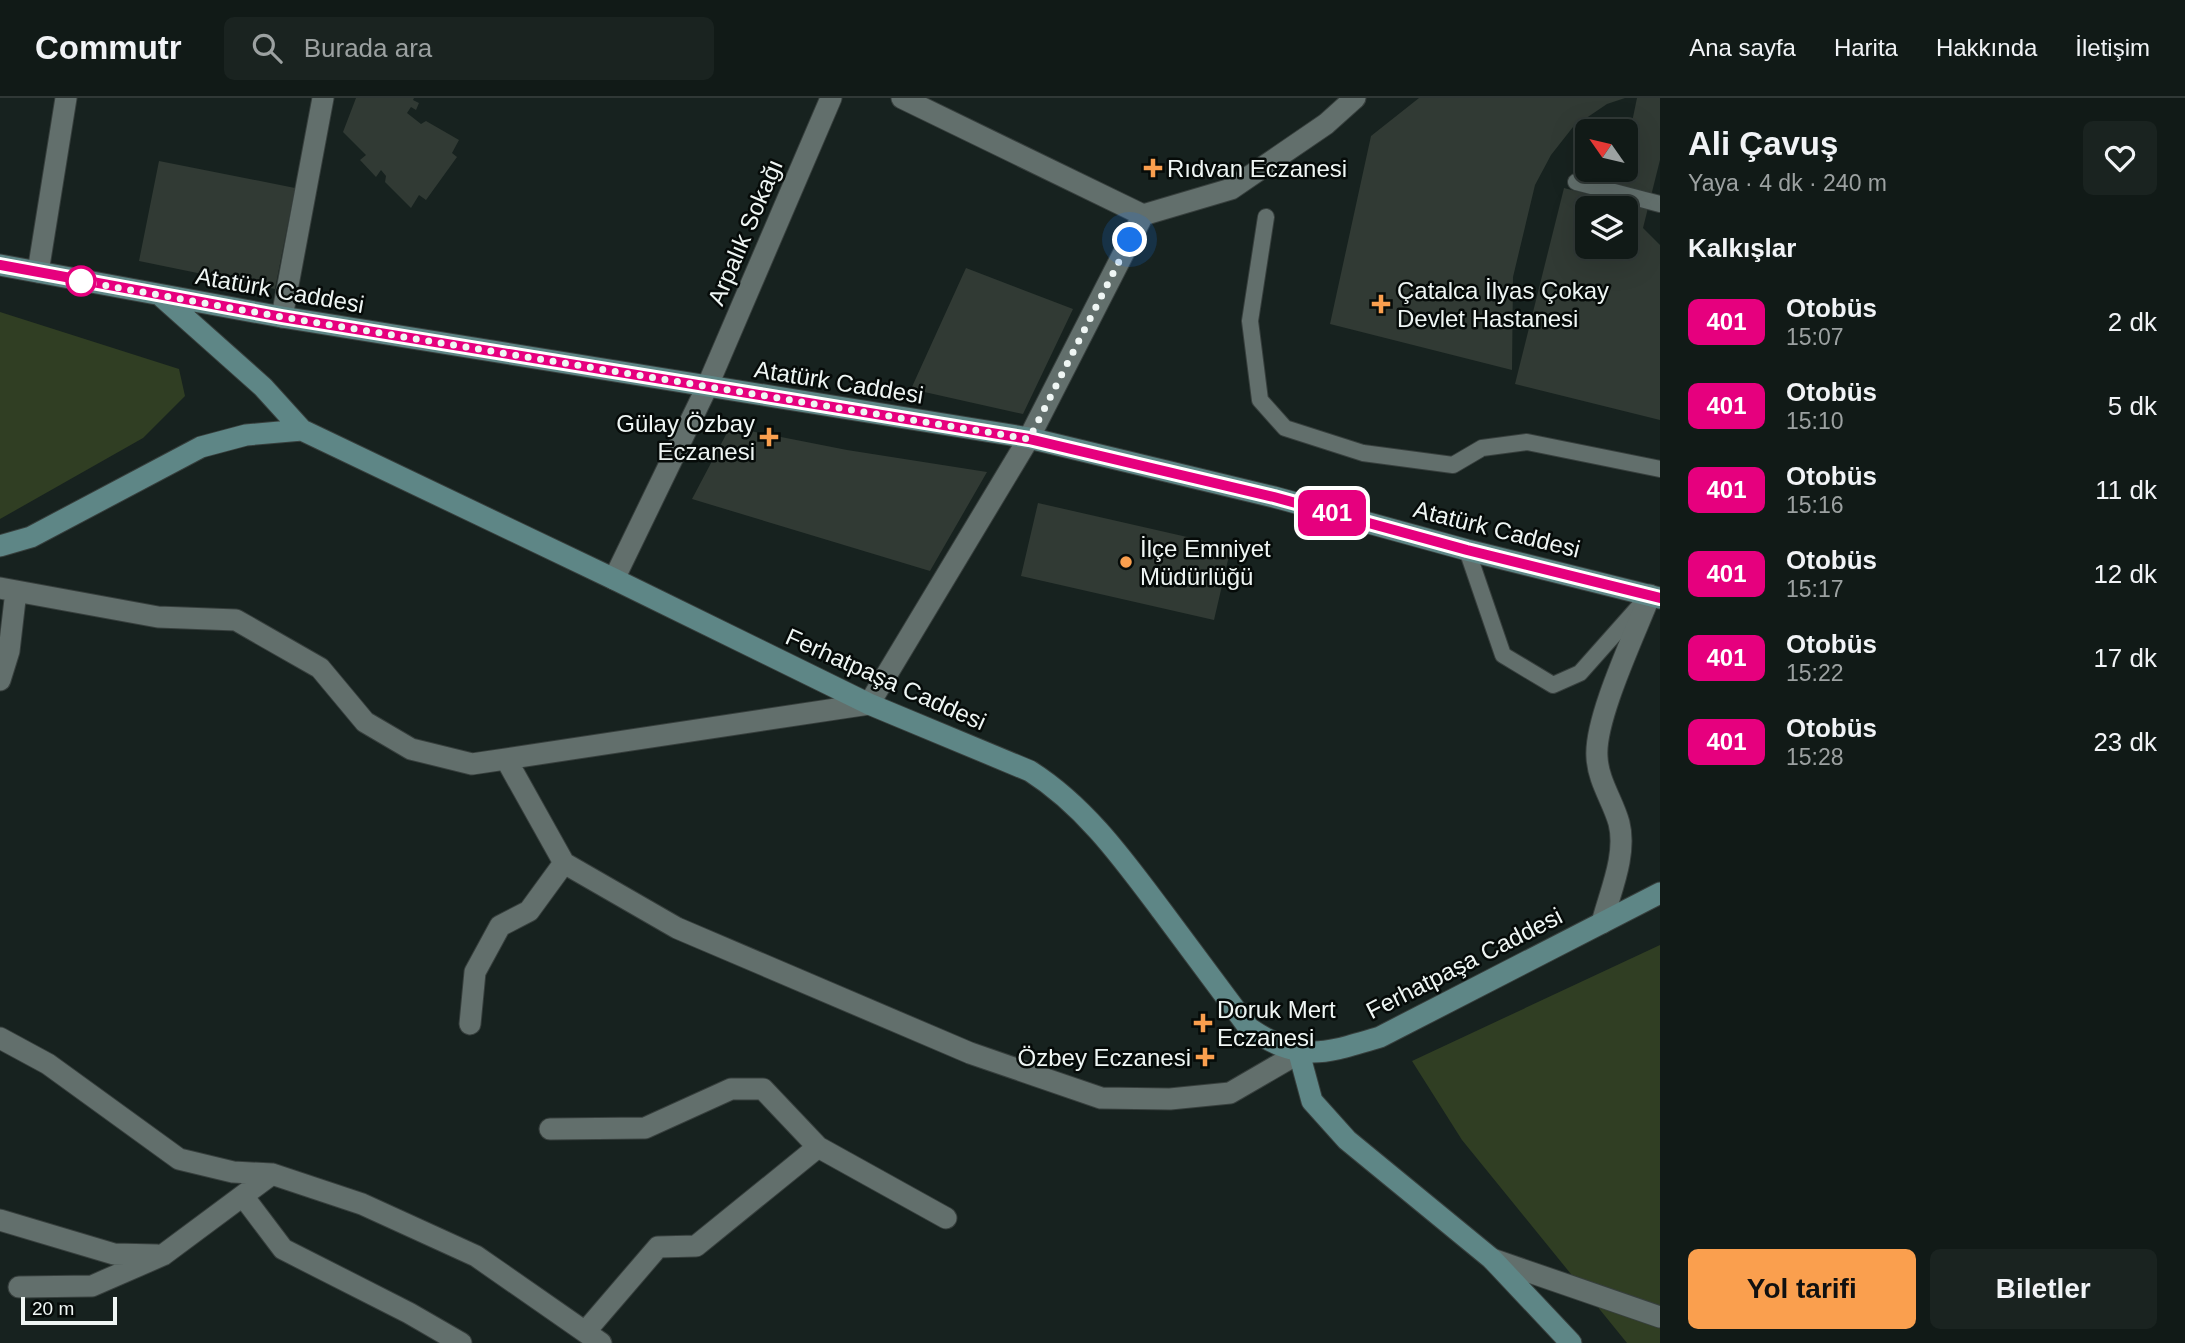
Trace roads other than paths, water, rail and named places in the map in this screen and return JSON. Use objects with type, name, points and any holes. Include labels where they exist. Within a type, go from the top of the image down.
[{"type":"main road","name":"Atatürk Caddesi","points":[[0,265],[282,317],[1029,439],[1274,497],[1467,550],[1655,596]]},
{"type":"main road","points":[[160,296],[262,387],[302,430]]},
{"type":"main road","points":[[0,546],[31,537],[201,447],[246,435],[302,430]]},
{"type":"main road","name":"Ferhatpaşa Caddesi","points":[[302,430],[869,704],[1030,771],[1054,786],[1107,840],[1249,1028],[1272,1044],[1299,1053],[1337,1049],[1380,1037],[1660,893]]},
{"type":"main road","points":[[1299,1053],[1312,1101],[1347,1140],[1492,1259],[1571,1343]]},
{"type":"street","points":[[38,272],[66,98]]},
{"type":"street","points":[[282,317],[323,98]]},
{"type":"street","name":"Arpalık Sokağı","points":[[614,579],[707,387],[831,98]]},
{"type":"street","points":[[902,98],[1143,215],[1231,189],[1326,124],[1355,98]]},
{"type":"street","points":[[0,680],[9,651],[8,589],[158,617],[236,620],[320,668],[365,723],[411,749],[472,764],[507,761],[869,704],[1029,439],[1143,215]]},
{"type":"street","points":[[1602,923],[1621,839],[1619,822],[1600,774],[1597,745],[1606,708],[1655,596]]},
{"type":"street","points":[[507,761],[564,863],[677,929],[970,1053],[1101,1098],[1170,1099],[1230,1093],[1299,1053]]},
{"type":"street","points":[[470,1024],[475,972],[500,926],[529,911],[564,863]]},
{"type":"street","points":[[0,1038],[48,1064],[178,1159],[233,1172],[272,1174],[362,1204],[475,1256],[593,1338],[658,1247],[696,1246],[818,1147]]},
{"type":"street","points":[[550,1129],[645,1128],[732,1089],[763,1088],[818,1147],[946,1218]]},
{"type":"street","points":[[19,1287],[92,1286],[163,1255],[272,1174]]},
{"type":"street","points":[[243,1196],[283,1249],[409,1313],[461,1343]]},
{"type":"street","points":[[0,1220],[114,1254],[163,1255]]},
{"type":"street","points":[[1492,1259],[1660,1317]]},
{"type":"lane","points":[[1576,182],[1660,204]]},
{"type":"lane","points":[[1266,216],[1250,321],[1260,400],[1284,428],[1363,453],[1453,465],[1482,449],[1527,442],[1660,468]]},
{"type":"lane","points":[[1467,550],[1503,655],[1553,685],[1580,673],[1655,596]]},
{"type":"place","name":"Rıdvan Eczanesi","points":[[1153,168]]},
{"type":"place","name":"Çatalca İlyas Çokay Devlet Hastanesi","points":[[1381,304]]},
{"type":"place","name":"Gülay Özbay Eczanesi","points":[[769,437]]},
{"type":"place","name":"İlçe Emniyet Müdürlüğü","points":[[1126,562]]},
{"type":"place","name":"Doruk Mert Eczanesi","points":[[1203,1023]]},
{"type":"place","name":"Özbey Eczanesi","points":[[1205,1057]]}]
